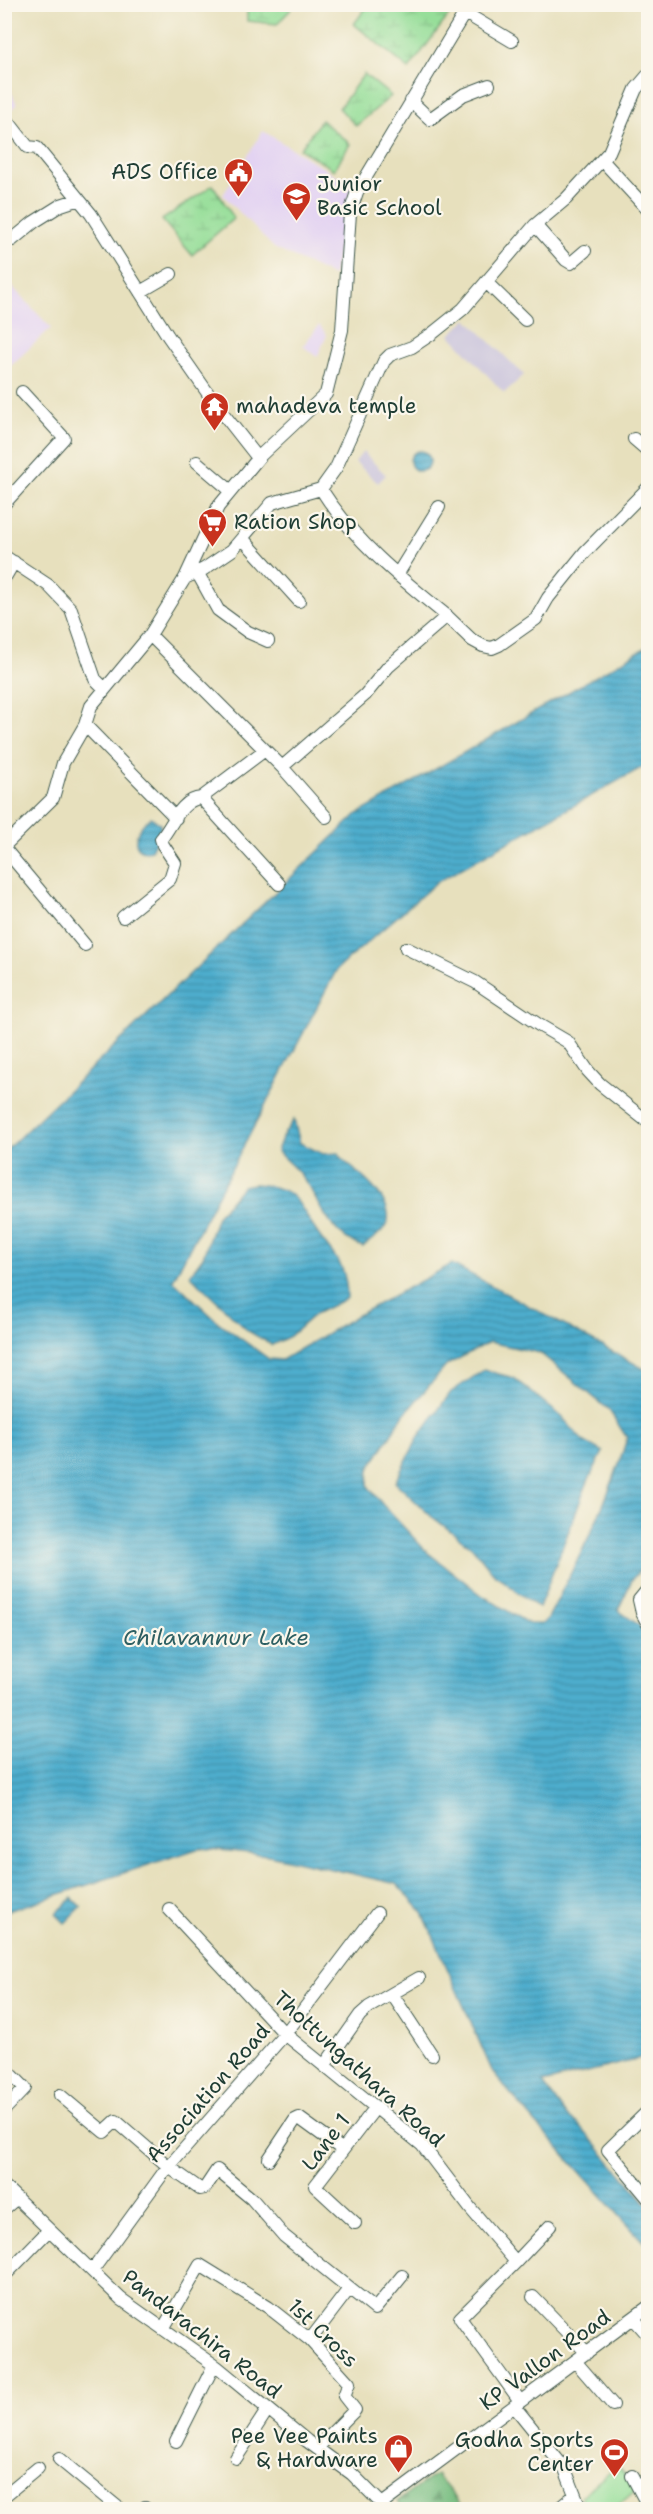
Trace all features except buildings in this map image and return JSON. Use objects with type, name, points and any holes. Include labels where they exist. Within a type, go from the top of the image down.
[{"type":"street","points":[[450,4],[467,9],[512,41]]},
{"type":"street","points":[[85,945],[4,847],[53,798],[63,763],[85,725],[91,706],[150,635],[191,575],[211,520],[231,491],[258,458],[326,394],[342,330],[350,213],[357,192],[467,9]]},
{"type":"street","points":[[191,575],[232,550],[272,503],[321,489],[336,468],[384,361],[390,355],[412,346],[433,333],[463,309],[535,225],[566,199],[602,160],[609,152],[636,89],[648,75]]},
{"type":"street","points":[[411,101],[430,119],[463,95],[489,85]]},
{"type":"street","points":[[4,116],[28,147],[37,148],[91,214],[214,402],[258,458]]},
{"type":"street","points":[[602,160],[648,210]]},
{"type":"street","points":[[4,240],[12,240],[61,204],[79,199]]},
{"type":"street","points":[[535,225],[571,263],[585,251]]},
{"type":"street","points":[[141,292],[171,274]]},
{"type":"street","points":[[486,282],[525,320]]},
{"type":"street","points":[[4,504],[64,438],[22,392]]},
{"type":"street","points":[[634,439],[648,452]]},
{"type":"street","points":[[197,462],[231,491]]},
{"type":"street","points":[[321,489],[338,516],[397,575],[472,640],[492,648],[536,618],[548,598],[585,552],[648,488]]},
{"type":"street","points":[[397,575],[439,507]]},
{"type":"street","points":[[243,538],[300,601]]},
{"type":"street","points":[[4,579],[9,559],[48,585],[71,609],[95,679],[105,689]]},
{"type":"street","points":[[191,575],[218,610],[248,632],[268,641]]},
{"type":"street","points":[[282,767],[365,695],[388,667],[447,616]]},
{"type":"street","points":[[150,635],[282,767],[326,817]]},
{"type":"street","points":[[85,725],[176,818]]},
{"type":"street","points":[[123,917],[171,879],[175,863],[161,839],[179,811],[195,798],[201,798],[265,750]]},
{"type":"street","points":[[201,798],[279,884]]},
{"type":"street","points":[[406,948],[476,982],[538,1025],[568,1042],[600,1084],[626,1107],[648,1122]]},
{"type":"street","points":[[648,1588],[639,1600],[648,1624]]},
{"type":"street","name":"Thottungathara Road","points":[[169,1909],[285,2034],[422,2145],[470,2208],[516,2262]]},
{"type":"street","name":"Association Road","points":[[92,2271],[169,2167],[285,2034],[377,1913]]},
{"type":"street","points":[[324,2067],[360,2015],[369,2007],[419,1978]]},
{"type":"street","points":[[392,1994],[432,2055]]},
{"type":"street","points":[[4,2067],[25,2088],[4,2110]]},
{"type":"street","points":[[60,2095],[104,2132],[116,2121],[169,2167],[200,2189],[205,2188],[217,2170],[252,2199],[284,2236],[375,2309],[402,2276]]},
{"type":"street","name":"Lane 1","points":[[355,2223],[315,2186],[376,2107]]},
{"type":"street","points":[[646,2190],[608,2150],[648,2110]]},
{"type":"street","points":[[269,2159],[295,2120],[299,2118],[343,2151]]},
{"type":"street","name":"Pandarachira Road","points":[[4,2186],[121,2299],[214,2365],[352,2474],[381,2507]]},
{"type":"street","points":[[4,2209],[17,2198]]},
{"type":"street","points":[[550,2226],[460,2318],[565,2469],[581,2510]]},
{"type":"street","points":[[9,2272],[49,2230]]},
{"type":"street","name":"1st Cross","points":[[163,2329],[200,2265],[268,2307],[310,2340],[349,2383],[344,2396],[355,2410],[317,2448]]},
{"type":"street","points":[[310,2340],[349,2289]]},
{"type":"street","points":[[533,2296],[586,2353]]},
{"type":"street","name":"KP Vallon Road","points":[[381,2507],[648,2307]]},
{"type":"street","points":[[634,2319],[648,2335]]},
{"type":"street","points":[[575,2361],[613,2405]]},
{"type":"street","points":[[176,2441],[214,2365]]},
{"type":"street","points":[[236,2458],[268,2409]]},
{"type":"street","points":[[59,2459],[121,2510]]},
{"type":"street","points":[[4,2496],[38,2468]]},
{"type":"street","points":[[632,2476],[646,2500],[648,2506],[645,2510]]},
{"type":"street","points":[[557,2510],[574,2496]]},
{"type":"shaded area","points":[[4,76],[17,105],[5,115],[4,115]]},
{"type":"shaded area","name":"Junior Basic School","points":[[263,131],[351,185],[333,276],[274,248],[223,195]]},
{"type":"shaded area","points":[[5,279],[51,328],[5,371]]},
{"type":"shaded area","points":[[467,319],[524,375],[504,393],[450,335]]},
{"type":"shaded area","points":[[319,325],[327,335],[317,357],[303,346]]},
{"type":"shaded area","points":[[363,452],[386,475],[378,483],[355,462]]},
{"type":"green space","points":[[247,4],[295,5],[277,24],[247,21]]},
{"type":"green space","points":[[368,5],[436,5],[449,15],[409,69],[354,24]]},
{"type":"green space","points":[[364,74],[391,96],[356,126],[339,108]]},
{"type":"green space","points":[[321,120],[350,144],[334,170],[300,149]]},
{"type":"green space","points":[[213,185],[234,218],[192,255],[162,220]]},
{"type":"green space","name":"Godha Sports Center","points":[[617,2465],[637,2489],[614,2509],[587,2509],[581,2497]]},
{"type":"green space","points":[[436,2474],[464,2509],[404,2509],[398,2501]]},
{"type":"water","points":[[420,451],[427,454],[430,461],[427,468],[420,471],[413,468],[410,461],[413,454]]},
{"type":"water","name":"Chilavannur Lake","points":[[648,646],[648,764],[437,882],[337,969],[173,1280],[218,1322],[269,1359],[282,1360],[358,1315],[452,1264],[648,1371],[648,1559],[632,1580],[618,1610],[648,1632],[648,2054],[635,2060],[543,2083],[567,2117],[578,2124],[648,2205],[648,2247],[493,2073],[423,1913],[397,1884],[269,1855],[200,1848],[5,1912],[5,1151],[356,815]],"holes":[[[489,1342],[540,1353],[609,1410],[627,1438],[602,1507],[548,1618],[542,1624],[529,1624],[483,1596],[427,1552],[368,1486],[369,1469],[402,1417],[447,1365]]]},
{"type":"water","points":[[151,817],[160,824],[161,831],[151,850],[146,852],[140,849],[136,840],[139,830]]},
{"type":"water","points":[[294,1120],[300,1143],[323,1154],[339,1153],[343,1160],[374,1188],[386,1206],[387,1224],[363,1247],[350,1241],[332,1225],[300,1174],[277,1151],[283,1135]]},
{"type":"water","points":[[254,1184],[277,1188],[294,1197],[337,1259],[346,1285],[347,1298],[315,1314],[290,1336],[272,1345],[248,1331],[190,1275],[203,1257],[217,1216],[243,1186]]},
{"type":"water","points":[[484,1370],[514,1378],[562,1417],[583,1441],[603,1452],[588,1481],[539,1608],[493,1573],[474,1549],[431,1516],[395,1482],[419,1436],[451,1392]]},
{"type":"water","points":[[72,1898],[81,1907],[65,1923],[56,1914]]},
{"type":"place","name":"ADS Office","points":[[239,198]]},
{"type":"place","name":"Junior Basic School","points":[[296,222]]},
{"type":"place","name":"mahadeva temple","points":[[215,432]]},
{"type":"place","name":"Ration Shop","points":[[213,548]]},
{"type":"place","name":"Pee Vee Paints & Hardware","points":[[399,2474]]},
{"type":"place","name":"Godha Sports Center","points":[[615,2478]]}]
